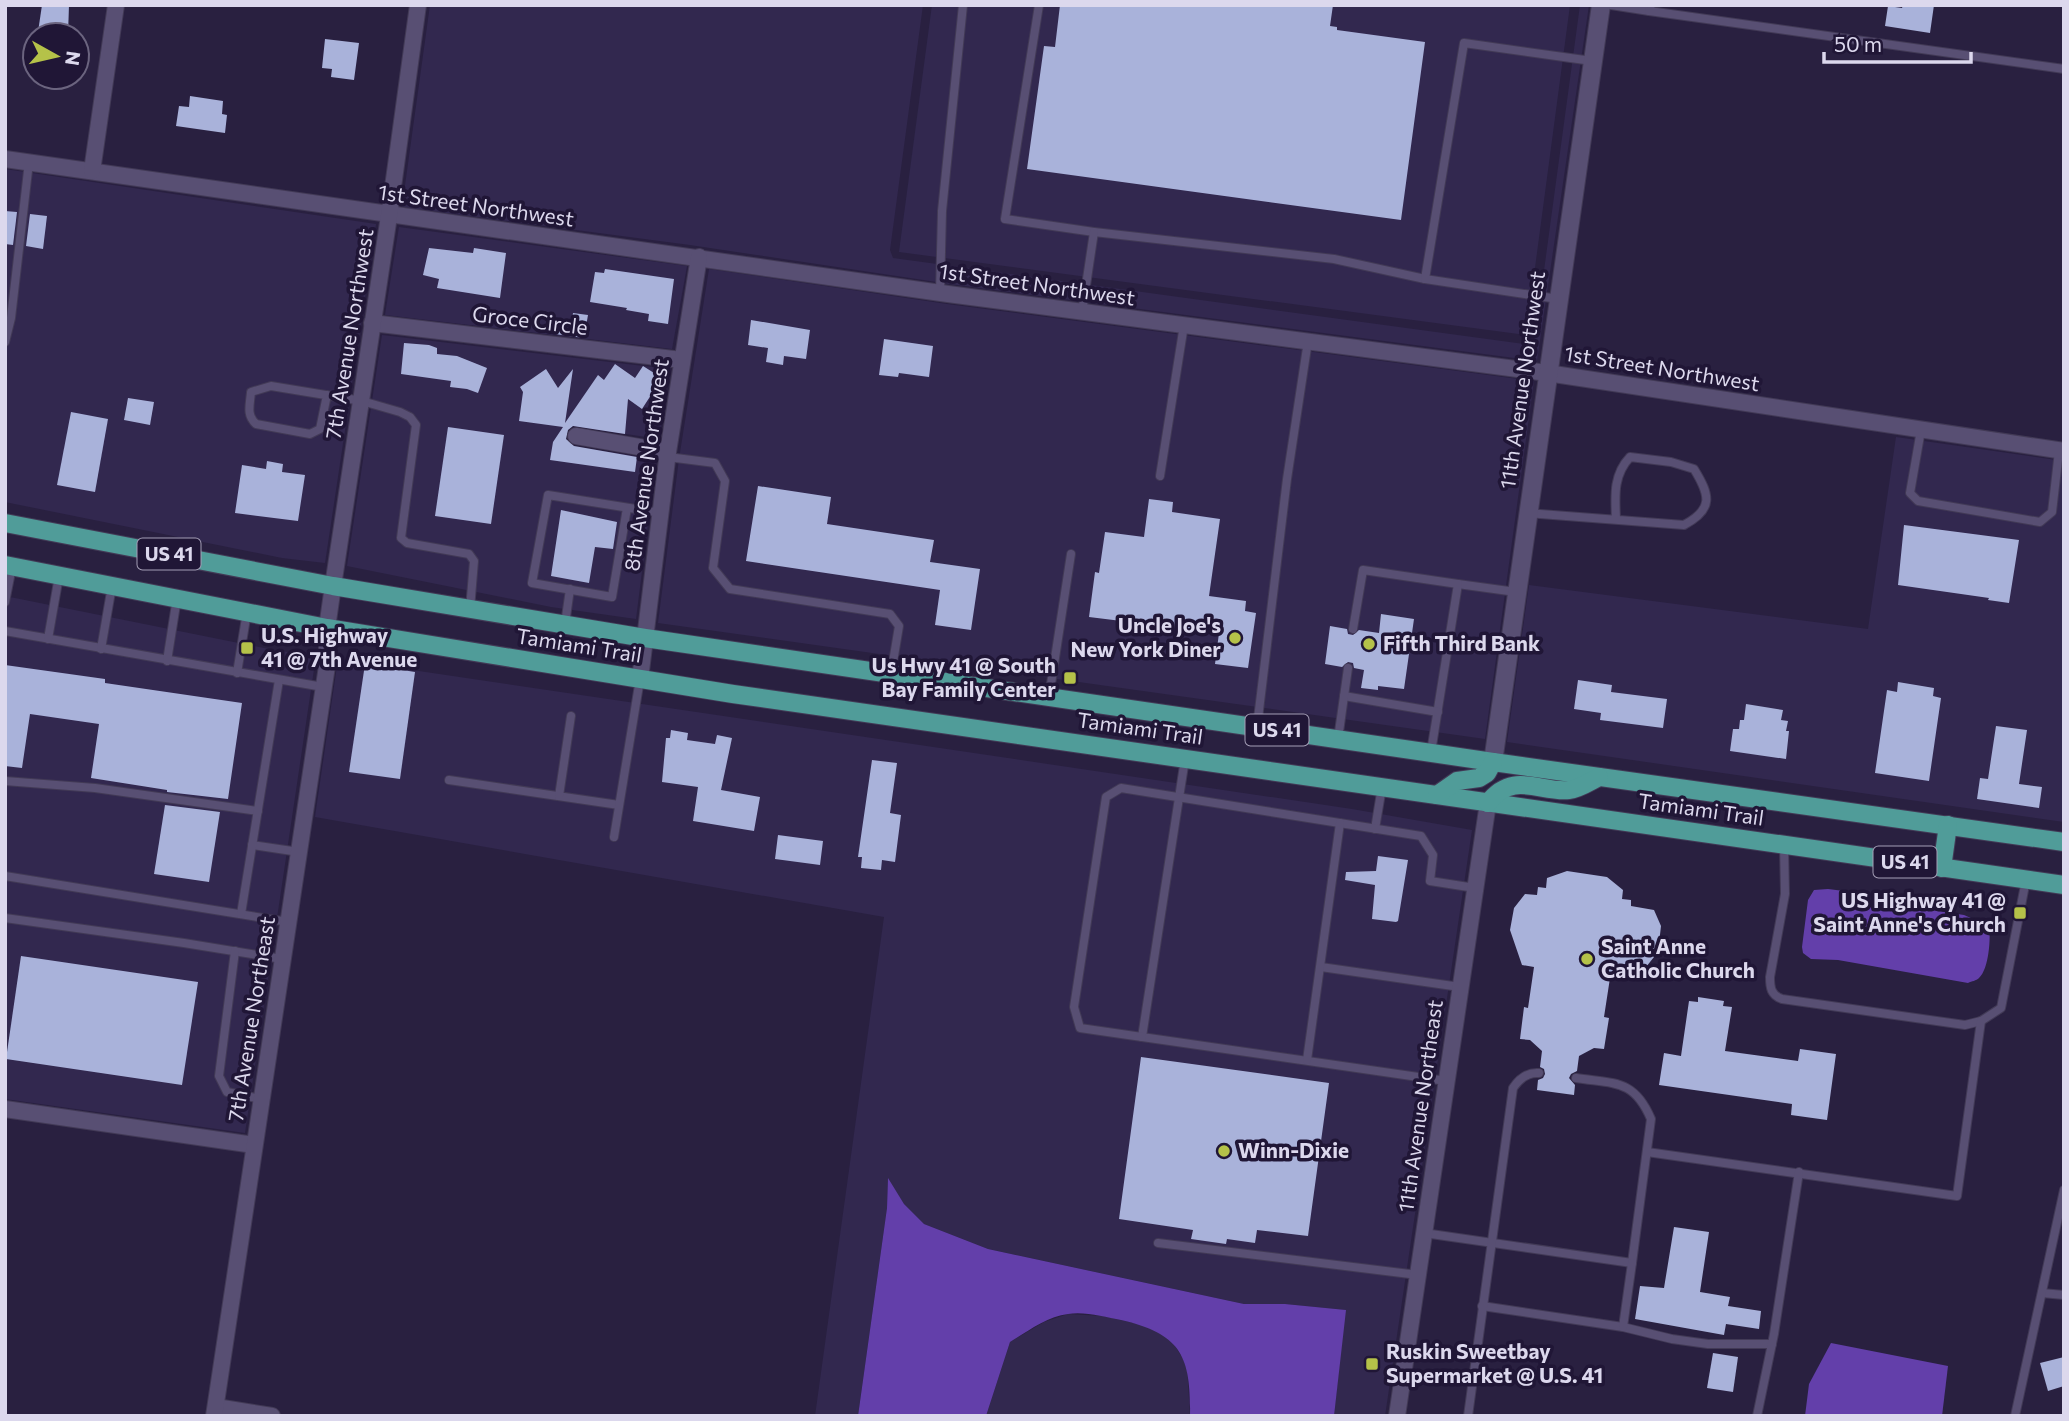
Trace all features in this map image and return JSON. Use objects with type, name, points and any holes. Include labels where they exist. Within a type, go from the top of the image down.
[{"type":"main road","name":"Tamiami Trail","points":[[6,523],[333,586],[645,638],[2064,842]]},
{"type":"main road","name":"Tamiami Trail","points":[[9,566],[327,628],[640,679],[2064,885]]},
{"type":"main road","points":[[1437,795],[1457,781],[1479,778],[1487,773],[1493,762]]},
{"type":"main road","points":[[1488,803],[1494,795],[1518,785],[1570,790],[1599,777]]},
{"type":"main road","points":[[1942,868],[1948,825]]},
{"type":"street","points":[[92,171],[116,5]]},
{"type":"street","name":"7th Avenue Northwest","points":[[327,628],[418,5]]},
{"type":"street","name":"11th Avenue Northwest","points":[[1493,762],[1601,5]]},
{"type":"street","name":"1st Street Northwest","points":[[5,159],[940,293],[1547,373],[2062,451]]},
{"type":"street","name":"8th Avenue Northwest","points":[[640,679],[668,454],[699,257]]},
{"type":"street","name":"Groce Circle","points":[[372,323],[682,360]]},
{"type":"street","points":[[576,436],[668,454]]},
{"type":"street","name":"7th Avenue Northeast","points":[[215,1412],[327,666],[327,628]]},
{"type":"street","name":"11th Avenue Northeast","points":[[1397,1416],[1488,803]]},
{"type":"street","points":[[5,1109],[254,1145]]},
{"type":"street","points":[[215,1412],[262,1415]]},
{"type":"lane","points":[[940,293],[942,211],[963,5]]},
{"type":"lane","points":[[1039,5],[1005,219],[1094,232],[1334,259],[1425,279],[1558,299]]},
{"type":"lane","points":[[1611,5],[1650,8],[2064,69]]},
{"type":"lane","points":[[1425,279],[1464,43],[1592,61]]},
{"type":"lane","points":[[5,342],[11,318],[29,162]]},
{"type":"lane","points":[[1082,312],[1094,232]]},
{"type":"lane","points":[[1160,476],[1184,325]]},
{"type":"lane","points":[[1257,727],[1287,479],[1307,341]]},
{"type":"lane","points":[[327,395],[320,429],[310,434],[256,424],[249,412],[251,392],[271,386],[327,395],[362,401],[410,417],[416,425],[401,538],[407,543],[469,554],[474,561],[470,609]]},
{"type":"lane","points":[[1921,430],[1910,493],[1918,501],[2040,522],[2052,512],[2062,451]]},
{"type":"lane","points":[[668,454],[715,463],[725,481],[713,568],[730,589],[890,614],[899,626],[891,674]]},
{"type":"lane","points":[[1527,513],[1684,525],[1696,519],[1706,506],[1706,488],[1694,469],[1671,462],[1630,457],[1619,468],[1615,490],[1616,519]]},
{"type":"lane","points":[[627,508],[612,597],[532,583],[548,495],[661,513]]},
{"type":"lane","points":[[1049,697],[1071,554]]},
{"type":"lane","points":[[5,602],[9,566]]},
{"type":"lane","points":[[1353,629],[1363,570],[1517,592]]},
{"type":"lane","points":[[48,639],[60,576]]},
{"type":"lane","points":[[1431,752],[1458,584]]},
{"type":"lane","points":[[101,649],[112,586]]},
{"type":"lane","points":[[565,624],[570,589]]},
{"type":"lane","points":[[167,661],[177,598]]},
{"type":"lane","points":[[237,673],[247,612]]},
{"type":"lane","points":[[5,631],[323,687]]},
{"type":"lane","points":[[1338,739],[1348,668]]},
{"type":"lane","points":[[614,837],[640,679]]},
{"type":"lane","points":[[241,914],[279,680]]},
{"type":"lane","points":[[1344,696],[1438,712]]},
{"type":"lane","points":[[559,796],[571,716]]},
{"type":"lane","points":[[1142,1037],[1185,759]]},
{"type":"lane","points":[[449,780],[619,805]]},
{"type":"lane","points":[[5,781],[95,788],[258,811]]},
{"type":"lane","points":[[1375,829],[1381,787]]},
{"type":"lane","points":[[1446,1081],[1080,1028],[1074,1007],[1104,810],[1107,797],[1121,788],[1421,836],[1433,855],[1430,881],[1475,888]]},
{"type":"lane","points":[[1307,1060],[1340,823]]},
{"type":"lane","points":[[252,845],[299,852]]},
{"type":"lane","points":[[1784,845],[1785,894],[1770,977],[1773,994],[1782,999],[1965,1025],[1981,1021],[2001,1008],[2026,880]]},
{"type":"lane","points":[[5,876],[288,922]]},
{"type":"lane","points":[[5,918],[282,959]]},
{"type":"lane","points":[[235,951],[219,1076],[227,1092],[261,1099]]},
{"type":"lane","points":[[1321,967],[1460,988]]},
{"type":"lane","points":[[1647,1152],[1957,1196],[1981,1021]]},
{"type":"lane","points":[[1468,1416],[1513,1088],[1519,1079],[1534,1072],[1539,1073]]},
{"type":"lane","points":[[1576,1078],[1619,1085],[1634,1091],[1643,1101],[1651,1119],[1623,1327]]},
{"type":"lane","points":[[1758,1416],[1799,1172]]},
{"type":"lane","points":[[2015,1416],[2064,1190]]},
{"type":"lane","points":[[1424,1233],[1632,1263]]},
{"type":"lane","points":[[1157,1243],[1418,1275]]},
{"type":"lane","points":[[2042,1293],[2064,1294]]},
{"type":"lane","points":[[1482,1306],[1623,1327],[1672,1339],[1708,1344],[1772,1344]]},
{"type":"shaded area","points":[[430,5],[923,5],[890,250],[893,258],[1524,344],[1533,342],[1535,337],[1580,5],[1589,5],[1537,361],[950,284],[690,245],[402,207]]},
{"type":"shaded area","points":[[932,5],[1570,5],[1526,335],[899,252]]},
{"type":"shaded area","points":[[5,169],[376,224],[325,563],[282,558],[5,502]]},
{"type":"shaded area","points":[[399,227],[687,266],[672,349],[385,315]]},
{"type":"shaded area","points":[[709,269],[947,304],[1534,381],[1485,739],[658,623],[679,459]]},
{"type":"shaded area","points":[[382,335],[669,369],[659,439],[567,425],[564,445],[656,459],[636,619],[551,607],[347,566]]},
{"type":"shaded area","points":[[1896,437],[2064,461],[2064,822],[1507,742],[1529,585],[1868,629]]},
{"type":"shaded area","points":[[5,596],[316,656],[245,1133],[5,1099]]},
{"type":"shaded area","points":[[338,659],[1352,809],[1472,830],[1385,1416],[1334,1416],[1345,1310],[1285,1304],[1244,1304],[988,1249],[924,1224],[904,1204],[888,1180],[887,1208],[858,1416],[815,1416],[884,917],[315,817]]},
{"type":"shaded area","points":[[1814,890],[1844,891],[1864,900],[1964,915],[1989,926],[1989,953],[1982,974],[1968,983],[1838,960],[1811,959],[1803,953],[1802,947],[1808,900]]},
{"type":"shaded area","points":[[888,1178],[904,1204],[924,1224],[988,1249],[1244,1304],[1285,1304],[1346,1310],[1334,1416],[1190,1416],[1185,1363],[1170,1341],[1142,1326],[1081,1313],[1052,1318],[1010,1342],[986,1416],[858,1416],[887,1208]]},
{"type":"shaded area","points":[[1068,1314],[1103,1316],[1143,1325],[1170,1338],[1187,1365],[1190,1416],[986,1416],[1010,1342],[1044,1322]]},
{"type":"shaded area","points":[[1831,1343],[1948,1366],[1942,1416],[1805,1416],[1809,1384]]},
{"type":"building","points":[[42,5],[69,5],[68,21],[40,21]]},
{"type":"building","points":[[1060,5],[1333,5],[1330,26],[1337,27],[1337,30],[1425,42],[1401,220],[1027,169],[1044,46],[1055,47]]},
{"type":"building","points":[[1903,5],[1934,5],[1930,33],[1885,26],[1888,6],[1902,8]]},
{"type":"building","points":[[325,39],[359,43],[354,80],[331,77],[332,69],[322,68]]},
{"type":"building","points":[[190,96],[223,101],[222,114],[227,115],[225,133],[176,126],[179,106],[189,107]]},
{"type":"building","points":[[5,211],[17,212],[13,245],[5,244]]},
{"type":"building","points":[[30,214],[47,216],[43,249],[26,246]]},
{"type":"building","points":[[429,248],[473,253],[474,248],[506,253],[500,298],[437,288],[439,279],[423,275]]},
{"type":"building","points":[[605,269],[674,279],[668,324],[648,321],[649,314],[590,302],[595,272],[604,273]]},
{"type":"building","points":[[573,313],[588,315],[584,338],[555,334],[556,328],[571,329]]},
{"type":"building","points":[[751,320],[810,330],[806,359],[784,356],[783,365],[766,362],[768,348],[748,345]]},
{"type":"building","points":[[884,339],[933,346],[929,377],[899,373],[898,377],[879,375]]},
{"type":"building","points":[[404,343],[429,345],[437,348],[437,354],[457,356],[487,368],[478,393],[450,387],[451,381],[401,374]]},
{"type":"building","points":[[615,364],[635,378],[643,366],[662,378],[642,409],[628,399],[625,434],[573,426],[568,430],[566,439],[574,446],[637,457],[635,472],[550,460],[553,442],[563,427],[519,421],[523,392],[520,387],[546,369],[558,388],[573,369],[565,423],[598,375],[604,380]]},
{"type":"building","points":[[128,398],[154,402],[150,425],[124,420]]},
{"type":"building","points":[[71,412],[108,419],[95,492],[57,485]]},
{"type":"building","points":[[448,427],[504,435],[491,524],[435,516]]},
{"type":"building","points":[[267,461],[283,464],[282,472],[305,475],[298,521],[235,513],[242,465],[266,469]]},
{"type":"building","points":[[758,486],[831,497],[827,524],[934,540],[930,562],[980,569],[971,630],[935,625],[940,590],[746,561]]},
{"type":"building","points":[[1149,499],[1173,502],[1172,512],[1220,519],[1209,596],[1246,601],[1245,611],[1256,613],[1248,668],[1215,664],[1219,633],[1089,617],[1095,572],[1099,573],[1105,532],[1144,537]]},
{"type":"building","points":[[561,510],[617,522],[613,549],[595,547],[589,583],[551,576]]},
{"type":"building","points":[[1904,525],[2019,540],[2009,603],[1898,585]]},
{"type":"building","name":"Fifth Third Bank","points":[[1381,614],[1414,619],[1404,689],[1378,686],[1378,690],[1361,688],[1364,670],[1354,668],[1353,663],[1348,662],[1342,667],[1325,664],[1330,626],[1347,629],[1348,634],[1353,635],[1359,630],[1379,633]]},
{"type":"building","points":[[365,664],[415,672],[400,779],[349,772]]},
{"type":"building","points":[[5,665],[242,703],[228,799],[167,792],[91,778],[99,724],[30,714],[22,768],[5,766]]},
{"type":"building","points":[[1578,680],[1612,685],[1611,692],[1667,699],[1663,728],[1600,720],[1601,713],[1574,709]]},
{"type":"building","points":[[1898,682],[1934,688],[1933,696],[1941,698],[1929,781],[1875,773],[1887,690],[1897,692]]},
{"type":"building","points":[[1746,704],[1783,710],[1781,720],[1788,721],[1786,731],[1789,731],[1786,759],[1730,751],[1733,729],[1739,729],[1740,720],[1744,720]]},
{"type":"building","points":[[1996,726],[2027,730],[2019,784],[2042,787],[2039,808],[1977,799],[1980,778],[1988,779]]},
{"type":"building","points":[[671,730],[688,733],[687,740],[715,744],[717,735],[732,738],[721,790],[760,797],[754,831],[693,821],[698,787],[662,782],[666,738],[670,738]]},
{"type":"building","points":[[872,760],[897,763],[890,813],[901,815],[895,862],[882,860],[881,870],[861,868],[862,857],[858,857]]},
{"type":"building","points":[[165,805],[220,812],[209,882],[154,874]]},
{"type":"building","points":[[778,835],[823,841],[820,865],[775,859]]},
{"type":"building","points":[[1378,856],[1408,860],[1396,922],[1372,919],[1375,885],[1345,880],[1346,872],[1376,871]]},
{"type":"building","name":"Saint Anne Catholic Church","points":[[1567,871],[1607,877],[1623,890],[1622,899],[1631,900],[1631,906],[1654,910],[1661,926],[1658,952],[1646,967],[1628,965],[1626,980],[1610,978],[1604,1017],[1609,1018],[1604,1049],[1594,1048],[1579,1056],[1577,1071],[1569,1078],[1575,1085],[1574,1095],[1537,1090],[1538,1080],[1545,1074],[1540,1067],[1542,1051],[1530,1040],[1520,1039],[1524,1007],[1528,1008],[1534,967],[1522,965],[1510,930],[1514,908],[1525,894],[1537,895],[1538,887],[1546,888],[1547,878]]},
{"type":"building","points":[[21,956],[198,982],[182,1085],[6,1059]]},
{"type":"building","points":[[1698,997],[1724,1001],[1723,1006],[1732,1007],[1725,1051],[1798,1061],[1800,1049],[1836,1054],[1827,1120],[1791,1115],[1792,1104],[1659,1085],[1664,1053],[1681,1056],[1689,1001],[1698,1002]]},
{"type":"building","name":"Winn-Dixie","points":[[1141,1057],[1329,1083],[1308,1236],[1257,1230],[1255,1243],[1227,1239],[1226,1244],[1191,1239],[1193,1230],[1119,1219]]},
{"type":"building","points":[[1674,1227],[1709,1232],[1700,1292],[1730,1297],[1728,1306],[1761,1311],[1759,1329],[1726,1324],[1724,1335],[1635,1319],[1640,1286],[1664,1288]]},
{"type":"building","points":[[1713,1353],[1738,1357],[1733,1392],[1707,1388]]},
{"type":"building","points":[[2064,1357],[2064,1386],[2048,1391],[2040,1363]]},
{"type":"place","name":"Uncle Joe's New York Diner","points":[[1235,638]]},
{"type":"place","name":"Fifth Third Bank","points":[[1369,644]]},
{"type":"place","name":"U.S. Highway 41 @ 7th Avenue","points":[[247,648]]},
{"type":"place","name":"Us Hwy 41 @ South Bay Family Center","points":[[1070,678]]},
{"type":"place","name":"US Highway 41 @ Saint Anne's Church","points":[[2020,913]]},
{"type":"place","name":"Saint Anne Catholic Church","points":[[1587,959]]},
{"type":"place","name":"Winn-Dixie","points":[[1224,1151]]},
{"type":"place","name":"Ruskin Sweetbay Supermarket @ U.S. 41","points":[[1372,1364]]}]
